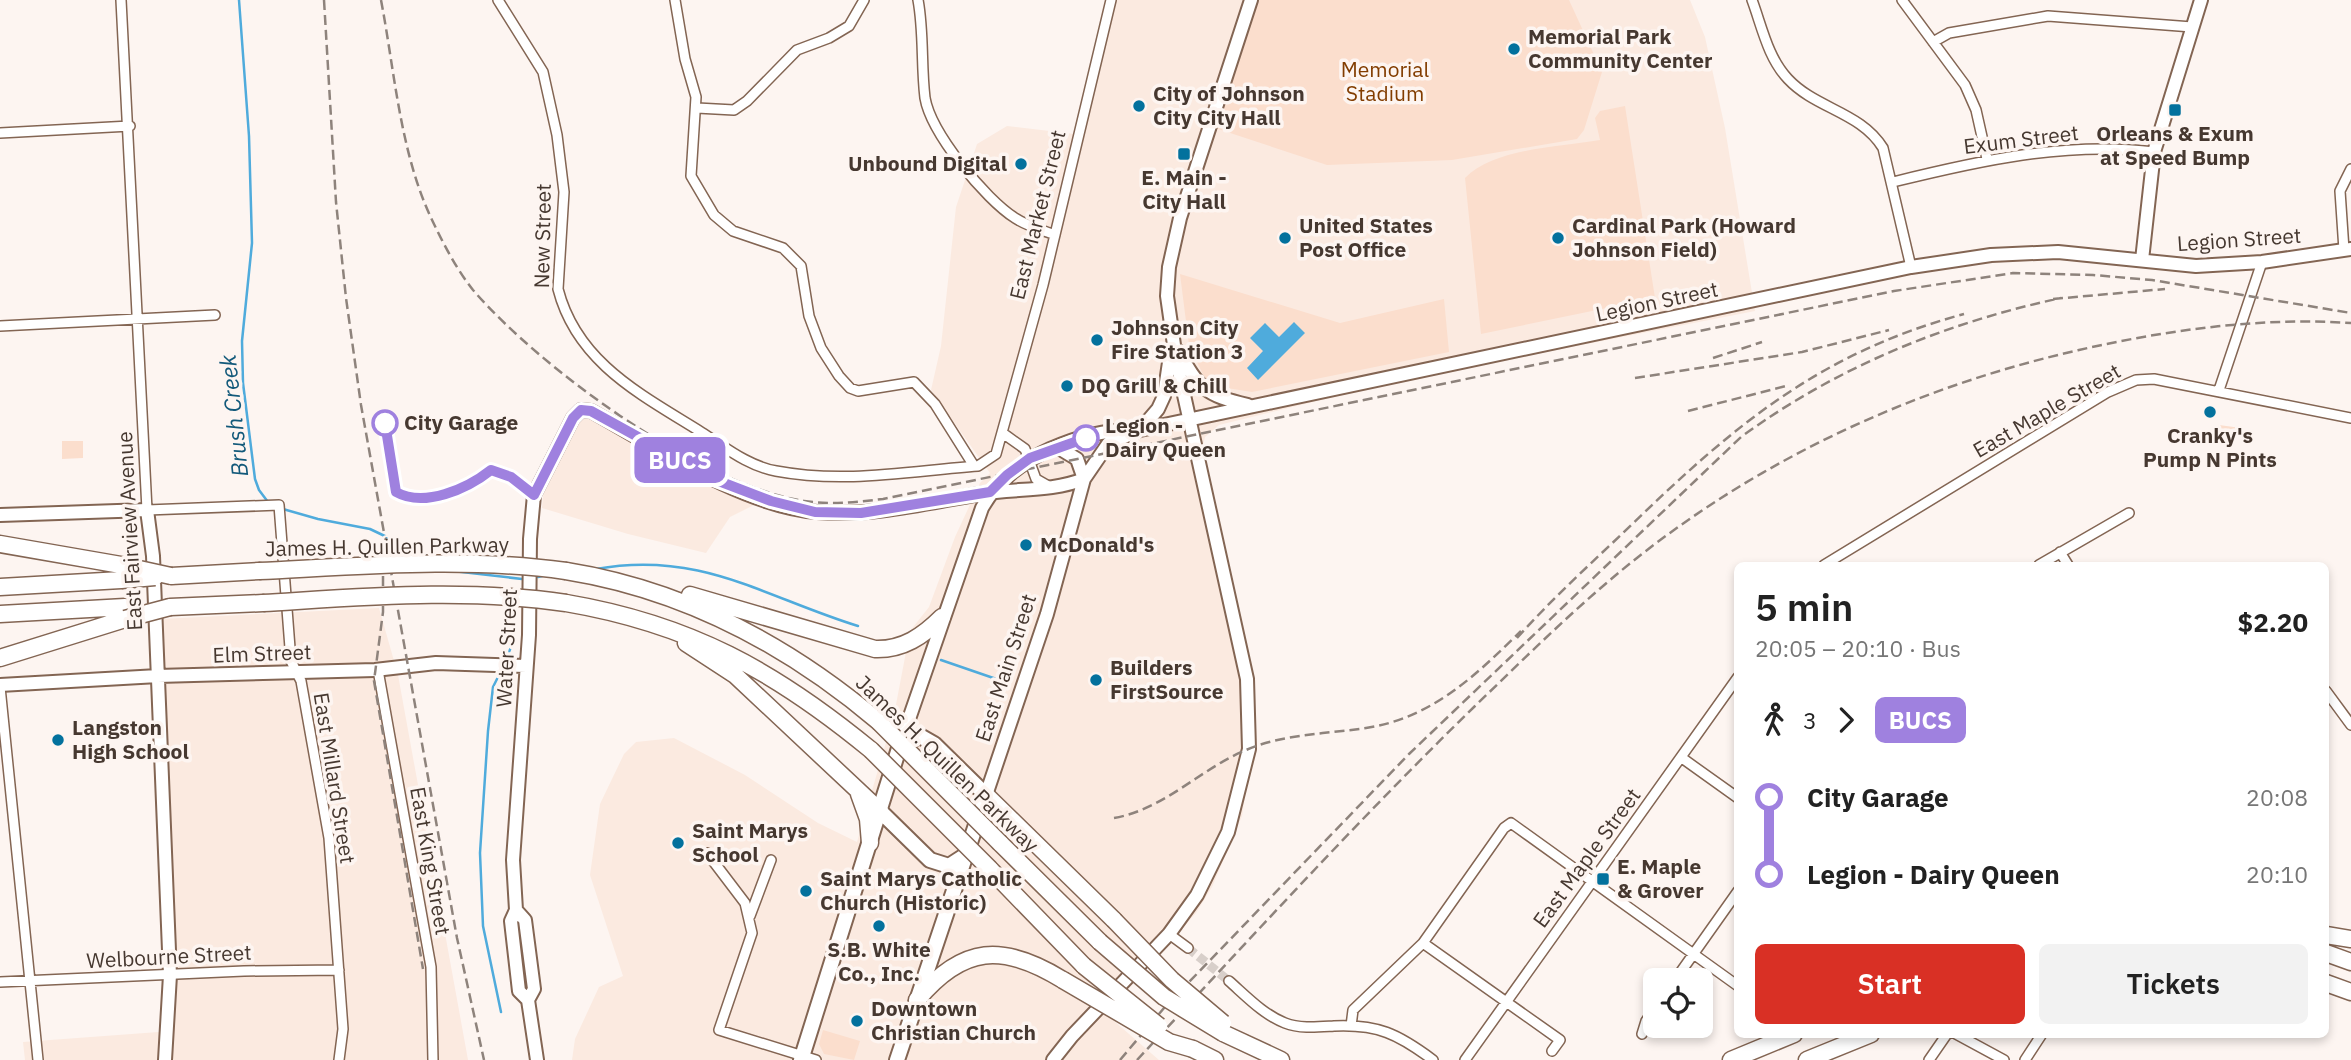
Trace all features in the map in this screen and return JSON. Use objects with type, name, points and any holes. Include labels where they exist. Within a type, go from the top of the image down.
[{"type":"highway","points":[[0,544],[121,573]]},
{"type":"highway","name":"James H. Quillen Parkway","points":[[121,573],[177,575],[432,564],[505,565],[566,571],[650,589],[715,615],[814,671],[879,722],[1100,942],[1164,998],[1223,1028]]},
{"type":"highway","points":[[0,587],[121,573]]},
{"type":"highway","points":[[650,589],[673,591],[875,649],[898,647],[911,642],[942,617]]},
{"type":"highway","name":"James H. Quillen Parkway","points":[[0,614],[125,613],[176,607],[451,593],[500,595],[606,610],[688,635],[752,664],[814,704],[871,750],[1084,966],[1139,1013],[1205,1055]]},
{"type":"highway","points":[[0,658],[125,613]]},
{"type":"highway","points":[[660,627],[735,675],[880,811]]},
{"type":"highway","points":[[856,789],[865,808],[870,843]]},
{"type":"highway","points":[[986,794],[1171,980],[1223,1028],[1256,1049],[1281,1060]]},
{"type":"highway","points":[[2329,935],[2351,939]]},
{"type":"highway","points":[[2329,954],[2351,962]]},
{"type":"highway","points":[[917,1000],[944,970],[977,957],[1017,958],[1063,980],[1169,1042],[1205,1055]]},
{"type":"highway","points":[[2329,984],[2351,992]]},
{"type":"highway","points":[[1731,1060],[1784,1038]]},
{"type":"highway","points":[[1807,1060],[1861,1038]]},
{"type":"main road","points":[[1053,1060],[1072,1036],[1169,934],[1197,895],[1222,846],[1250,739],[1247,679],[1172,342],[1167,296],[1169,267],[1180,218],[1251,0]]},
{"type":"main road","points":[[2142,260],[2154,152],[2201,0]]},
{"type":"main road","name":"Legion Street","points":[[990,492],[1030,458],[1115,430],[1140,430],[1911,267],[2024,252],[2058,252],[2196,266],[2262,262],[2347,249]]},
{"type":"main road","points":[[1172,342],[1203,390],[1222,399],[1253,406]]},
{"type":"main road","points":[[1140,430],[1162,402],[1172,342]]},
{"type":"main road","name":"Water Street","points":[[537,1060],[528,1000],[519,991],[511,921],[516,910],[513,860],[520,666],[534,495],[573,418],[581,410],[591,411],[716,480],[771,501],[815,512],[861,513],[990,492]]},
{"type":"main road","name":"East Main Street","points":[[897,1060],[1047,614],[1084,479],[1108,444],[1140,430]]},
{"type":"main road","points":[[806,1058],[900,745],[942,617],[990,492],[1051,488],[1084,479],[1077,459],[1057,447]]},
{"type":"main road","points":[[0,515],[147,510]]},
{"type":"main road","name":"East Fairview Avenue","points":[[147,510],[153,556],[170,975],[165,1060]]},
{"type":"main road","name":"Elm Street","points":[[0,686],[158,676],[378,670],[436,663],[520,666]]},
{"type":"main road","points":[[900,745],[914,737],[928,738],[986,794]]},
{"type":"main road","points":[[880,811],[934,863],[949,866],[966,855]]},
{"type":"street","name":"East Fairview Avenue","points":[[121,0],[130,127],[147,510]]},
{"type":"street","name":"New Street","points":[[498,0],[543,72],[557,135],[564,192],[557,277],[561,302],[579,334],[623,384],[747,461],[773,471],[840,479],[974,467]]},
{"type":"street","points":[[675,0],[697,108],[692,135],[691,176],[714,215],[733,231],[783,248],[801,266],[809,316],[821,348],[850,388],[858,391],[914,382],[935,404],[974,467],[987,463],[996,454],[1003,436],[1025,449],[1030,458],[1030,470],[1036,479],[1051,488]]},
{"type":"street","points":[[697,108],[734,110],[747,101],[797,50],[829,38],[849,26],[864,0]]},
{"type":"street","points":[[918,0],[926,100],[934,120],[977,183],[1001,208],[1016,219],[1055,235]]},
{"type":"street","name":"East Market Street","points":[[1003,436],[1055,235],[1111,0]]},
{"type":"street","points":[[1752,0],[1777,66],[1801,90],[1873,132],[1883,148],[1893,181],[1911,267]]},
{"type":"street","points":[[1902,0],[1965,85],[1976,110],[1987,159]]},
{"type":"street","points":[[1933,41],[1949,33],[2048,16],[2192,27]]},
{"type":"street","points":[[0,133],[130,127]]},
{"type":"street","name":"Exum Street","points":[[1893,181],[1987,159],[2113,146],[2154,152]]},
{"type":"street","points":[[2347,249],[2340,191],[2351,169]]},
{"type":"street","points":[[2218,390],[2262,262]]},
{"type":"street","points":[[0,326],[215,315]]},
{"type":"street","name":"East Maple Street","points":[[1830,562],[2120,386],[2136,380],[2154,379],[2218,390],[2351,418]]},
{"type":"street","name":"East Millard Street","points":[[147,510],[279,505],[285,608],[294,671],[301,681],[329,838],[342,1029],[339,1060]]},
{"type":"street","points":[[2044,562],[2129,513]]},
{"type":"street","points":[[2060,552],[2065,562]]},
{"type":"street","name":"East King Street","points":[[378,670],[432,967],[433,1060]]},
{"type":"street","name":"East Maple Street","points":[[1465,1060],[1592,878],[1682,758],[1734,683]]},
{"type":"street","points":[[0,686],[38,1060]]},
{"type":"street","points":[[2329,695],[2351,725]]},
{"type":"street","points":[[1682,758],[1734,795]]},
{"type":"street","points":[[1351,1026],[1353,1010],[1423,943],[1504,828],[1511,823],[1592,878],[1734,983]]},
{"type":"street","points":[[707,853],[745,903],[750,916]]},
{"type":"street","points":[[771,860],[750,916],[750,944],[719,1030],[806,1058]]},
{"type":"street","points":[[1683,968],[1734,897]]},
{"type":"street","points":[[1169,934],[1188,948]]},
{"type":"street","points":[[1423,943],[1560,1040],[1552,1051]]},
{"type":"street","name":"Welbourne Street","points":[[0,982],[339,970]]},
{"type":"street","points":[[1229,981],[1266,1012],[1286,1024],[1310,1027],[1351,1026],[1390,1031],[1433,1060]]},
{"type":"street","points":[[1929,1060],[1944,1038]]},
{"type":"street","points":[[1963,1038],[2004,1060]]},
{"type":"street","points":[[2025,1060],[2039,1038]]},
{"type":"shaded area","points":[[1116,0],[1690,0],[1705,37],[1725,128],[1755,311],[1403,380],[1219,425],[1205,437],[1202,450],[1251,674],[1249,770],[1242,816],[1212,887],[1196,913],[1106,1014],[1159,1060],[572,1060],[575,1039],[599,987],[623,976],[590,875],[600,804],[624,754],[636,742],[674,738],[745,775],[818,823],[857,842],[894,715],[910,631],[929,607],[955,537],[980,483],[990,473],[931,390],[941,346],[956,207],[977,144],[1007,126],[1083,135]]},
{"type":"shaded area","points":[[582,417],[594,417],[756,504],[730,517],[706,553],[628,534],[542,508],[544,486]]},
{"type":"shaded area","points":[[379,608],[398,675],[468,1060],[25,1060],[23,1042],[172,1031],[175,951],[160,619]]},
{"type":"green space","name":"Memorial Stadium","points":[[1257,0],[1569,0],[1602,72],[1584,130],[1577,139],[1452,160],[1327,165],[1215,128]]},
{"type":"green space","name":"Cardinal Park (Howard Johnson Field)","points":[[1625,106],[1655,298],[1481,334],[1465,178],[1477,168],[1510,155],[1600,140],[1595,118],[1600,111]]},
{"type":"green space","points":[[1180,274],[1340,323],[1444,299],[1449,352],[1252,392],[1208,385],[1189,345]]},
{"type":"green space","points":[[2219,425],[2243,430],[2240,437],[2217,433]]},
{"type":"green space","points":[[62,441],[83,441],[83,458],[62,459]]},
{"type":"green space","points":[[823,1030],[860,1041],[854,1060],[824,1054],[819,1044]]},
{"type":"water","points":[[1294,322],[1305,333],[1258,380],[1247,368],[1263,351],[1250,338],[1265,323],[1279,337]]},
{"type":"waterway","name":"Brush Creek","points":[[239,0],[249,136],[252,243],[242,341],[243,383],[255,479],[268,502]]},
{"type":"waterway","name":"Brush Creek","points":[[283,509],[370,529],[429,557]]},
{"type":"waterway","points":[[596,569],[633,565],[668,566],[700,571],[761,590],[858,626]]},
{"type":"waterway","name":"Brush Creek","points":[[453,571],[522,579]]},
{"type":"waterway","points":[[538,577],[542,576]]},
{"type":"waterway","name":"Brush Creek","points":[[505,662],[513,642],[515,604]]},
{"type":"waterway","points":[[941,660],[1005,682]]},
{"type":"waterway","name":"Brush Creek","points":[[501,671],[493,687],[480,853],[483,926],[501,1012]]},
{"type":"tunnel","points":[[1188,948],[1229,981]]},
{"type":"railway","points":[[324,0],[336,202],[361,405],[457,938],[484,1060]]},
{"type":"railway","points":[[381,0],[400,113],[413,169],[437,231],[473,290],[539,354],[625,419],[671,448],[718,472],[763,491],[804,501],[834,503],[883,499],[1894,291],[2013,273],[2152,280],[2351,313]]},
{"type":"railway","points":[[2053,299],[2165,289]]},
{"type":"railway","points":[[1120,1060],[1164,1008],[1409,754],[1741,437],[1815,389],[1894,351],[1976,320],[2061,298]]},
{"type":"railway","points":[[1517,638],[1662,495],[1739,429],[1778,400],[1819,373],[1863,350],[1964,314]]},
{"type":"railway","points":[[1137,1060],[1388,793],[1539,644],[1605,584],[1651,547],[1699,512],[1749,481],[1801,452],[1909,402],[2021,365],[2079,350],[2180,331],[2282,322],[2351,323]]},
{"type":"railway","points":[[1635,378],[1802,352],[1889,330]]},
{"type":"railway","points":[[1713,358],[1762,342]]},
{"type":"railway","points":[[1688,411],[1786,386]]},
{"type":"railway","points":[[383,576],[383,612],[374,681],[423,969]]},
{"type":"railway","points":[[1114,818],[1150,806],[1229,758],[1260,745],[1290,738],[1366,728],[1412,715],[1451,693],[1487,664],[1521,631]]},
{"type":"bus line","name":"BUCS","points":[[385,423],[396,492],[408,499],[452,492],[478,480],[491,470],[511,477],[534,495],[573,418],[581,410],[591,411],[739,490],[815,512],[861,513],[990,492],[1030,458],[1086,438]]},
{"type":"place","name":"Memorial Park Community Center","points":[[1514,49]]},
{"type":"place","name":"City of Johnson City City Hall","points":[[1139,106]]},
{"type":"place","name":"Orleans & Exum at Speed Bump","points":[[2175,110]]},
{"type":"place","name":"E. Main - City Hall","points":[[1184,154]]},
{"type":"place","name":"Unbound Digital","points":[[1021,164]]},
{"type":"place","name":"United States Post Office","points":[[1285,238]]},
{"type":"place","name":"Cardinal Park (Howard Johnson Field)","points":[[1558,238]]},
{"type":"place","name":"Johnson City Fire Station 3","points":[[1097,340]]},
{"type":"place","name":"DQ Grill & Chill","points":[[1067,386]]},
{"type":"place","name":"Cranky's Pump N Pints","points":[[2210,412]]},
{"type":"place","name":"City Garage","points":[[385,423]]},
{"type":"place","name":"Legion - Dairy Queen","points":[[1086,438]]},
{"type":"place","name":"McDonald's","points":[[1026,545]]},
{"type":"place","name":"Builders FirstSource","points":[[1096,680]]},
{"type":"place","name":"Langston High School","points":[[58,740]]},
{"type":"place","name":"Saint Marys School","points":[[678,843]]},
{"type":"place","name":"E. Maple & Grover","points":[[1603,879]]},
{"type":"place","name":"Saint Marys Catholic Church (Historic)","points":[[806,891]]},
{"type":"place","name":"S.B. White Co., Inc.","points":[[879,926]]},
{"type":"place","name":"Downtown Christian Church","points":[[857,1021]]}]
